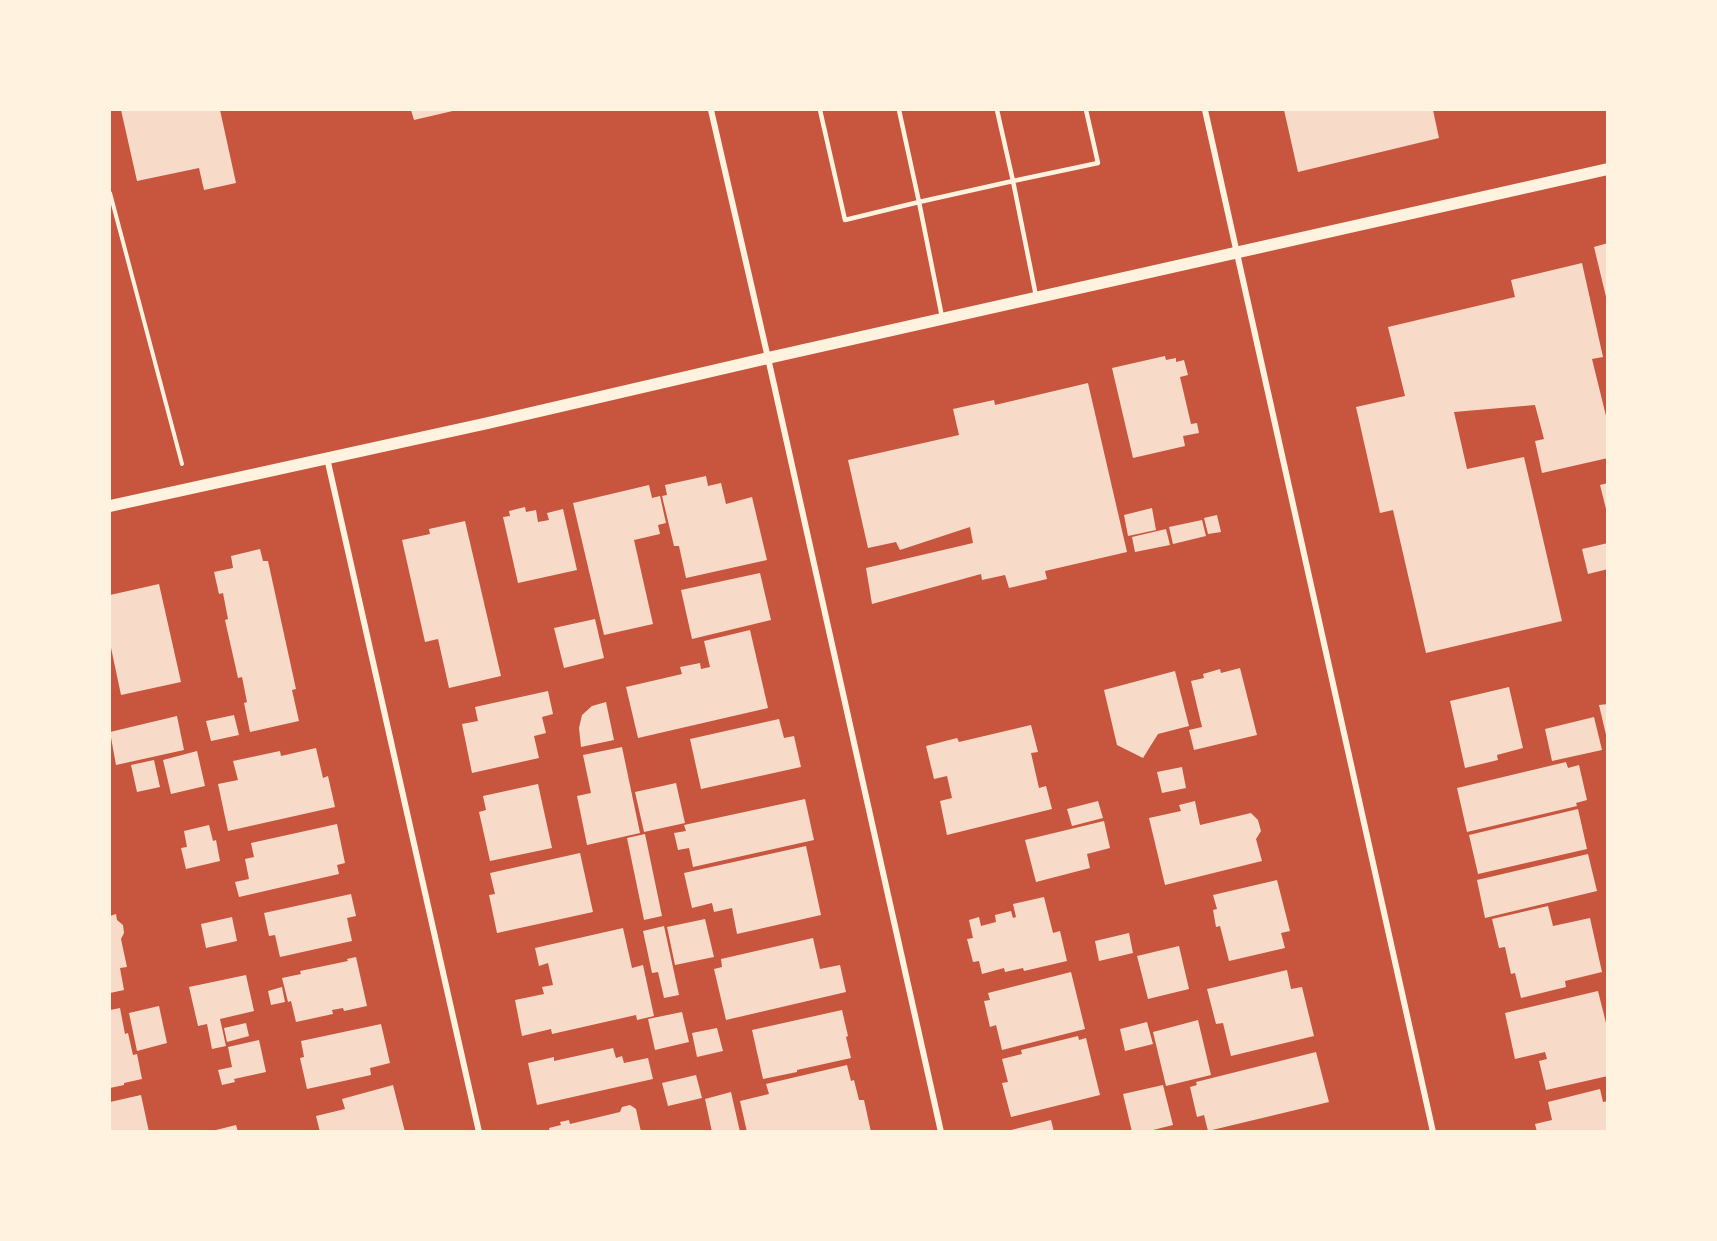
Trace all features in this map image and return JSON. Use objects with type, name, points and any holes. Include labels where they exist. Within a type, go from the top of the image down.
[{"type":"main road","points":[[110,506],[488,423],[1608,169]]},
{"type":"street","points":[[711,110],[941,1131]]},
{"type":"street","points":[[1205,110],[1433,1131]]},
{"type":"street","points":[[327,458],[479,1131]]},
{"type":"lane","points":[[820,110],[845,220],[1098,163],[1086,110]]},
{"type":"lane","points":[[899,110],[943,320]]},
{"type":"lane","points":[[996,110],[1037,298]]},
{"type":"path","points":[[110,193],[189,488]]},
{"type":"building","points":[[121,110],[220,110],[236,183],[204,190],[199,168],[137,181]]},
{"type":"building","points":[[411,110],[457,110],[414,120]]},
{"type":"building","points":[[1284,110],[1433,110],[1439,138],[1298,172]]},
{"type":"building","points":[[1608,243],[1608,301],[1607,301],[1594,247]]},
{"type":"building","points":[[1582,263],[1603,357],[1592,359],[1608,424],[1608,458],[1542,473],[1535,441],[1544,439],[1535,405],[1454,412],[1467,469],[1524,457],[1562,621],[1426,653],[1393,510],[1380,513],[1356,407],[1405,396],[1388,327],[1515,297],[1511,280]]},
{"type":"building","points":[[1165,356],[1166,360],[1176,358],[1176,362],[1184,360],[1188,375],[1180,377],[1191,424],[1197,423],[1199,433],[1183,436],[1185,446],[1133,458],[1112,368]]},
{"type":"building","points":[[1088,383],[1127,552],[1045,571],[1047,579],[1009,588],[1005,575],[982,580],[981,574],[872,604],[866,568],[973,543],[970,527],[900,550],[896,542],[868,548],[848,460],[959,435],[953,409],[994,400],[995,405]]},
{"type":"building","points":[[706,476],[708,486],[721,483],[726,504],[752,497],[767,560],[686,578],[679,546],[674,546],[662,496],[667,495],[665,485]]},
{"type":"building","points":[[1608,483],[1608,513],[1607,513],[1600,485]]},
{"type":"building","points":[[649,485],[652,498],[660,496],[666,523],[658,525],[660,534],[634,540],[653,624],[604,635],[573,503]]},
{"type":"building","points":[[525,507],[526,512],[536,510],[538,522],[549,520],[547,513],[563,509],[577,570],[518,583],[503,517],[510,516],[509,511]]},
{"type":"building","points":[[1152,508],[1156,530],[1128,536],[1124,515]]},
{"type":"building","points":[[1217,515],[1221,532],[1208,534],[1204,518]]},
{"type":"building","points":[[1202,520],[1206,536],[1173,544],[1169,527]]},
{"type":"building","points":[[465,521],[501,676],[449,688],[438,639],[425,642],[402,540],[430,534],[429,529]]},
{"type":"building","points":[[1166,529],[1170,545],[1135,552],[1132,537]]},
{"type":"building","points":[[1608,543],[1608,569],[1588,574],[1582,549]]},
{"type":"building","points":[[260,549],[263,561],[268,561],[296,689],[292,690],[299,721],[250,732],[242,677],[238,678],[225,620],[228,619],[223,593],[219,594],[214,572],[233,568],[231,556]]},
{"type":"building","points":[[760,573],[771,620],[692,639],[681,590]]},
{"type":"building","points":[[159,584],[181,682],[121,695],[110,643],[110,595]]},
{"type":"building","points":[[595,619],[604,658],[564,668],[554,628]]},
{"type":"building","points":[[750,630],[768,708],[638,738],[626,687],[682,674],[680,667],[700,663],[701,669],[710,667],[704,641]]},
{"type":"building","points":[[1240,668],[1257,735],[1194,750],[1189,730],[1202,727],[1191,681],[1204,678],[1203,674],[1220,669],[1221,673]]},
{"type":"building","points":[[1175,671],[1189,726],[1158,734],[1143,758],[1117,745],[1104,690]]},
{"type":"building","points":[[1509,687],[1523,748],[1497,755],[1498,760],[1465,768],[1450,701]]},
{"type":"building","points":[[548,691],[553,714],[542,717],[546,733],[534,736],[539,758],[472,773],[462,724],[478,721],[475,707]]},
{"type":"building","points":[[606,702],[614,740],[581,747],[579,728],[582,715],[592,706]]},
{"type":"building","points":[[1608,704],[1608,739],[1607,739],[1599,705]]},
{"type":"building","points":[[234,715],[239,735],[211,741],[206,721]]},
{"type":"building","points":[[177,716],[184,750],[116,765],[110,732]]},
{"type":"building","points":[[1594,717],[1602,750],[1552,761],[1545,729]]},
{"type":"building","points":[[779,719],[784,738],[794,736],[801,767],[701,789],[690,739]]},
{"type":"building","points":[[1031,725],[1038,752],[1031,753],[1039,788],[1046,786],[1052,809],[947,835],[940,801],[952,798],[947,776],[934,779],[926,746],[957,738],[959,742]]},
{"type":"building","points":[[622,747],[640,833],[587,845],[577,796],[591,793],[583,755]]},
{"type":"building","points":[[316,748],[323,778],[328,776],[335,807],[228,831],[218,784],[238,780],[233,761],[280,751],[281,756]]},
{"type":"building","points":[[197,751],[205,786],[171,794],[163,760]]},
{"type":"building","points":[[154,760],[160,787],[137,792],[131,765]]},
{"type":"building","points":[[1566,762],[1568,768],[1579,765],[1587,800],[1576,803],[1577,806],[1467,832],[1457,788]]},
{"type":"building","points":[[1182,767],[1186,788],[1162,793],[1157,772]]},
{"type":"building","points":[[676,783],[685,823],[644,832],[635,792]]},
{"type":"building","points":[[538,784],[552,848],[490,861],[479,812],[486,810],[483,796]]},
{"type":"building","points":[[805,799],[814,840],[693,867],[689,848],[678,850],[674,833],[686,831],[684,825]]},
{"type":"building","points":[[1098,801],[1103,818],[1072,826],[1067,809]]},
{"type":"building","points":[[1195,801],[1200,825],[1251,813],[1258,820],[1261,831],[1256,839],[1262,861],[1165,885],[1149,818],[1181,811],[1179,805]]},
{"type":"building","points":[[1578,809],[1587,849],[1478,874],[1469,835]]},
{"type":"building","points":[[1104,821],[1110,848],[1087,854],[1090,868],[1036,882],[1025,840]]},
{"type":"building","points":[[337,824],[345,863],[337,865],[339,874],[239,897],[235,882],[249,879],[245,859],[254,857],[251,843]]},
{"type":"building","points":[[209,825],[213,841],[216,840],[220,861],[186,869],[181,848],[187,847],[184,831]]},
{"type":"building","points":[[645,834],[662,916],[644,920],[627,838]]},
{"type":"building","points":[[806,846],[821,915],[737,934],[732,908],[714,912],[712,903],[692,908],[684,873]]},
{"type":"building","points":[[580,853],[593,912],[497,933],[489,895],[495,894],[490,873]]},
{"type":"building","points":[[1588,854],[1597,891],[1485,918],[1477,880]]},
{"type":"building","points":[[1277,880],[1290,931],[1281,933],[1285,948],[1229,961],[1220,926],[1216,927],[1213,910],[1217,909],[1213,895]]},
{"type":"building","points":[[351,894],[356,916],[347,918],[352,941],[280,957],[275,935],[269,936],[264,913]]},
{"type":"building","points":[[1044,897],[1053,933],[1060,931],[1067,961],[1024,971],[1023,968],[1005,972],[1004,968],[982,974],[979,961],[973,962],[967,939],[973,938],[969,920],[979,917],[981,926],[996,922],[995,915],[1011,911],[1013,918],[1016,917],[1013,904]]},
{"type":"building","points":[[1548,906],[1553,926],[1590,918],[1602,972],[1565,981],[1566,987],[1521,998],[1515,973],[1511,974],[1505,947],[1499,948],[1492,919]]},
{"type":"building","points":[[116,914],[117,920],[123,925],[124,933],[121,939],[127,967],[120,968],[124,990],[110,993],[110,916]]},
{"type":"building","points":[[232,917],[237,941],[206,948],[201,924]]},
{"type":"building","points":[[705,919],[714,957],[675,965],[667,927]]},
{"type":"building","points":[[664,926],[679,995],[664,998],[658,972],[652,973],[643,931]]},
{"type":"building","points":[[623,928],[632,968],[643,965],[654,1016],[637,1020],[636,1015],[552,1034],[551,1029],[522,1036],[515,1000],[544,994],[542,987],[553,985],[548,963],[539,966],[535,948]]},
{"type":"building","points":[[1129,933],[1133,953],[1099,961],[1095,941]]},
{"type":"building","points":[[813,938],[820,969],[840,965],[846,992],[726,1020],[714,969],[722,967],[721,959]]},
{"type":"building","points":[[1179,946],[1189,989],[1148,999],[1137,956]]},
{"type":"building","points":[[356,957],[367,1006],[344,1011],[343,1008],[332,1010],[333,1014],[296,1022],[282,978],[301,974],[300,971],[348,961],[347,959]]},
{"type":"building","points":[[1287,970],[1291,989],[1302,987],[1314,1036],[1231,1056],[1223,1023],[1216,1024],[1207,989]]},
{"type":"building","points":[[1071,972],[1085,1029],[1002,1050],[996,1025],[990,1027],[984,1001],[990,1000],[988,993]]},
{"type":"building","points":[[246,975],[254,1011],[220,1019],[226,1046],[212,1049],[207,1024],[198,1026],[189,987]]},
{"type":"building","points":[[282,987],[285,1002],[271,1005],[268,991]]},
{"type":"building","points":[[1598,991],[1608,1031],[1608,1076],[1546,1090],[1539,1061],[1547,1059],[1545,1052],[1515,1059],[1505,1013]]},
{"type":"building","points":[[159,1006],[167,1043],[137,1051],[129,1013]]},
{"type":"building","points":[[120,1008],[125,1034],[128,1033],[133,1055],[137,1054],[142,1079],[110,1088],[110,1010]]},
{"type":"building","points":[[842,1010],[851,1058],[763,1079],[752,1030]]},
{"type":"building","points":[[682,1012],[689,1042],[655,1050],[648,1019]]},
{"type":"building","points":[[1198,1020],[1211,1075],[1166,1086],[1153,1032]]},
{"type":"building","points":[[1147,1022],[1153,1044],[1125,1051],[1120,1029]]},
{"type":"building","points":[[246,1023],[249,1036],[227,1042],[224,1028]]},
{"type":"building","points":[[381,1024],[390,1063],[370,1068],[371,1075],[307,1089],[300,1058],[304,1057],[301,1041]]},
{"type":"building","points":[[717,1028],[723,1051],[697,1057],[692,1033]]},
{"type":"building","points":[[1078,1036],[1079,1040],[1086,1038],[1100,1095],[1011,1117],[1002,1083],[1008,1082],[1002,1059],[1022,1054],[1021,1050]]},
{"type":"building","points":[[259,1040],[266,1072],[234,1079],[235,1082],[222,1085],[218,1070],[232,1067],[228,1047]]},
{"type":"building","points":[[613,1048],[616,1058],[622,1056],[624,1063],[648,1058],[653,1079],[537,1105],[528,1063],[554,1057],[554,1061]]},
{"type":"building","points":[[1316,1052],[1329,1102],[1208,1131],[1204,1115],[1197,1117],[1190,1087],[1197,1085],[1196,1082]]},
{"type":"building","points":[[847,1065],[859,1100],[864,1100],[871,1132],[747,1132],[740,1101],[769,1094],[766,1084]]},
{"type":"building","points":[[696,1075],[702,1098],[668,1106],[662,1083]]},
{"type":"building","points":[[393,1085],[405,1132],[320,1132],[316,1116],[345,1109],[342,1099]]},
{"type":"building","points":[[1163,1085],[1173,1125],[1145,1132],[1132,1132],[1123,1094]]},
{"type":"building","points":[[1600,1089],[1603,1102],[1608,1101],[1608,1132],[1537,1132],[1535,1124],[1552,1120],[1548,1102]]},
{"type":"building","points":[[731,1092],[740,1132],[712,1132],[705,1099]]},
{"type":"building","points":[[141,1095],[149,1132],[110,1132],[110,1102]]},
{"type":"building","points":[[630,1105],[636,1109],[641,1132],[550,1132],[549,1128],[561,1125],[560,1122],[569,1120],[570,1124],[620,1112],[622,1107]]},
{"type":"building","points":[[1051,1120],[1054,1132],[1007,1132],[1007,1131]]},
{"type":"building","points":[[236,1125],[238,1132],[212,1132],[212,1131]]}]
